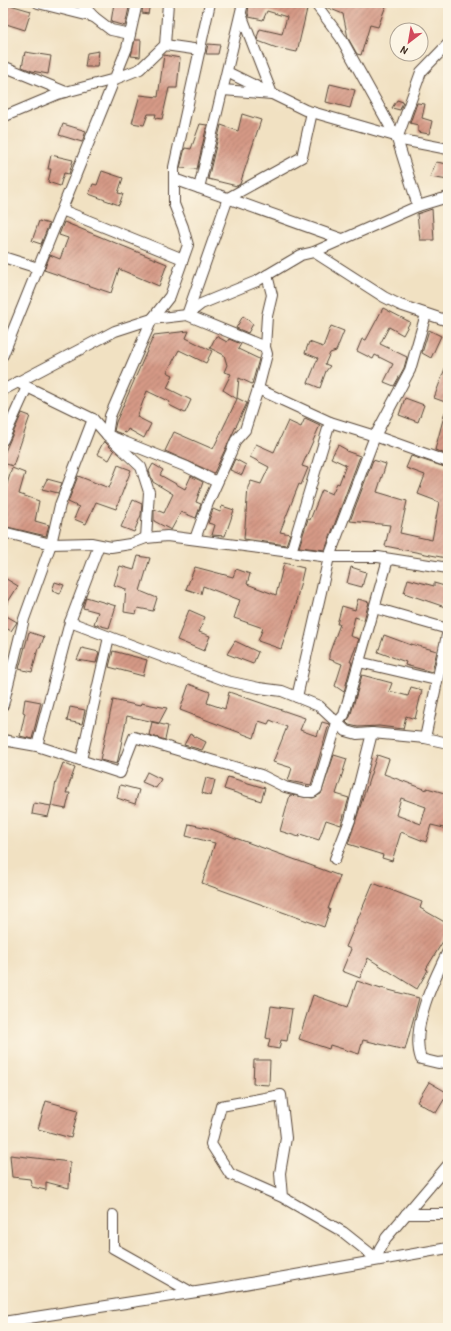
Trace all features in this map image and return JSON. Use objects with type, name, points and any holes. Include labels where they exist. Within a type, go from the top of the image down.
[{"type":"street","points":[[38,3],[94,17]]},
{"type":"street","points":[[81,3],[94,17],[110,30],[130,34]]},
{"type":"street","points":[[3,354],[127,48],[137,3]]},
{"type":"street","points":[[3,118],[66,92],[115,79],[140,69],[165,45],[168,3]]},
{"type":"street","points":[[107,434],[110,416],[152,319],[170,296],[188,245],[184,227],[174,204],[174,167],[210,3]]},
{"type":"street","points":[[199,188],[244,3]]},
{"type":"street","points":[[315,3],[341,38],[396,137],[418,206]]},
{"type":"street","points":[[241,14],[272,94]]},
{"type":"street","points":[[396,137],[421,72],[448,44]]},
{"type":"street","points":[[165,45],[200,50]]},
{"type":"street","points":[[3,66],[66,92]]},
{"type":"street","points":[[227,72],[312,112],[396,137],[448,149]]},
{"type":"street","points":[[223,90],[272,94]]},
{"type":"street","points":[[187,315],[228,198],[302,157],[312,112]]},
{"type":"street","points":[[174,178],[342,239]]},
{"type":"street","points":[[187,315],[201,304],[267,275],[301,255],[314,252],[418,206],[448,197]]},
{"type":"street","points":[[62,210],[183,259]]},
{"type":"street","points":[[314,252],[384,297],[426,314],[448,320]]},
{"type":"street","points":[[3,257],[38,268]]},
{"type":"street","points":[[194,539],[236,440],[245,430],[258,389],[267,354],[265,348],[267,316],[272,295],[267,275]]},
{"type":"street","points":[[297,697],[329,558],[375,436],[410,370],[426,314]]},
{"type":"street","points":[[3,390],[115,331],[152,319],[187,315],[265,348]]},
{"type":"street","points":[[17,382],[93,419],[141,467],[149,492],[146,538]]},
{"type":"street","points":[[3,440],[27,387]]},
{"type":"street","points":[[258,389],[330,422],[448,462]]},
{"type":"street","points":[[3,705],[18,638],[51,544],[60,505],[93,419]]},
{"type":"street","points":[[291,552],[330,422]]},
{"type":"street","points":[[107,434],[187,467],[217,482]]},
{"type":"street","points":[[3,532],[51,544],[91,543],[111,547],[130,544],[146,538],[167,536],[329,558],[378,557],[448,568]]},
{"type":"street","points":[[37,746],[70,622],[99,545]]},
{"type":"street","points":[[3,740],[37,746],[120,773],[134,737],[261,775],[285,787],[313,792],[317,789],[337,723],[344,715],[388,559]]},
{"type":"street","points":[[374,608],[448,629],[436,680],[425,738]]},
{"type":"street","points":[[70,622],[227,681],[282,691],[318,706],[346,731],[357,734],[372,733],[425,738],[448,743]]},
{"type":"street","points":[[81,760],[109,637]]},
{"type":"street","points":[[359,662],[436,680]]},
{"type":"street","points":[[335,859],[340,840],[350,820],[372,733]]},
{"type":"street","points":[[448,951],[438,972],[420,1020],[418,1046],[421,1059],[438,1063],[448,1062]]},
{"type":"street","points":[[282,1197],[280,1173],[286,1138],[281,1095],[221,1106],[211,1144],[230,1174],[282,1197],[344,1232],[378,1259]]},
{"type":"street","points":[[378,1259],[382,1243],[448,1165]]},
{"type":"street","points":[[406,1214],[448,1214]]},
{"type":"street","points":[[113,1216],[113,1248],[191,1292]]},
{"type":"street","points":[[3,1322],[191,1292],[448,1248]]},
{"type":"building","points":[[3,3],[31,11],[25,30],[3,23]]},
{"type":"building","points":[[114,3],[130,3],[125,26],[111,22]]},
{"type":"building","points":[[143,3],[150,3],[148,14],[142,13]]},
{"type":"building","points":[[249,3],[285,3],[307,9],[297,52],[277,48],[258,41],[257,37],[260,29],[282,34],[287,17],[267,11],[263,20],[249,17]]},
{"type":"building","points":[[323,3],[387,3],[378,27],[370,25],[361,55],[357,54],[348,38],[343,14],[326,7]]},
{"type":"building","points":[[135,40],[141,40],[140,57],[131,56]]},
{"type":"building","points":[[208,44],[220,45],[218,54],[206,54]]},
{"type":"building","points":[[99,51],[97,67],[85,67],[87,53]]},
{"type":"building","points":[[25,52],[51,56],[48,74],[32,71],[22,67]]},
{"type":"building","points":[[164,55],[180,58],[177,88],[169,88],[162,119],[155,118],[156,114],[148,114],[144,125],[132,123],[140,95],[158,97]]},
{"type":"building","points":[[330,84],[355,90],[350,108],[326,102]]},
{"type":"building","points":[[397,100],[403,102],[400,110],[392,108]]},
{"type":"building","points":[[417,103],[425,104],[422,118],[432,121],[429,134],[418,132],[418,125],[410,123]]},
{"type":"building","points":[[242,114],[261,120],[240,184],[237,186],[208,179],[221,125],[238,131]]},
{"type":"building","points":[[63,124],[86,131],[82,142],[59,135]]},
{"type":"building","points":[[200,124],[207,125],[197,169],[180,168],[185,148],[191,149]]},
{"type":"building","points":[[51,155],[73,160],[69,174],[64,173],[60,186],[48,182],[51,169],[48,169]]},
{"type":"building","points":[[436,162],[448,164],[448,180],[430,177]]},
{"type":"building","points":[[102,171],[123,178],[118,193],[123,194],[119,205],[89,194],[93,184],[97,185]]},
{"type":"building","points":[[432,209],[434,240],[420,240],[417,214]]},
{"type":"building","points":[[39,221],[49,224],[41,244],[32,241]]},
{"type":"building","points":[[64,222],[167,264],[159,286],[119,269],[111,293],[44,270],[50,255],[60,259],[68,238],[59,235]]},
{"type":"building","points":[[383,308],[410,322],[403,335],[389,327],[380,344],[407,357],[404,368],[394,386],[384,382],[393,364],[375,355],[373,359],[357,351],[362,339],[366,340]]},
{"type":"building","points":[[243,316],[253,324],[248,333],[236,328]]},
{"type":"building","points":[[331,326],[344,331],[336,351],[330,353],[325,364],[330,366],[326,371],[320,388],[308,383],[318,358],[305,353],[309,342],[323,347]]},
{"type":"building","points":[[429,330],[441,336],[431,358],[422,353]]},
{"type":"building","points":[[189,331],[186,338],[212,351],[206,363],[179,350],[167,372],[173,375],[167,388],[191,400],[185,413],[169,405],[170,402],[147,391],[137,417],[151,424],[144,438],[128,429],[126,433],[124,432],[122,434],[114,431],[116,422],[154,335]]},
{"type":"building","points":[[216,336],[227,342],[229,339],[241,344],[238,349],[259,359],[252,384],[239,378],[237,398],[247,403],[214,473],[165,451],[174,432],[213,449],[237,399],[223,390],[231,374],[224,372],[227,365],[224,355],[210,348]]},
{"type":"building","points":[[448,363],[448,403],[434,398]]},
{"type":"building","points":[[405,398],[424,405],[418,422],[399,415]]},
{"type":"building","points":[[445,412],[448,412],[448,455],[435,450]]},
{"type":"building","points":[[22,413],[30,416],[13,466],[3,463],[3,456]]},
{"type":"building","points":[[305,418],[320,425],[302,466],[308,468],[301,485],[299,484],[280,532],[290,534],[286,545],[244,539],[248,487],[251,481],[261,484],[269,467],[250,457],[256,444],[274,452],[288,421],[301,427]]},
{"type":"building","points":[[104,441],[114,451],[109,460],[97,454]]},
{"type":"building","points":[[338,445],[347,450],[346,451],[360,456],[325,550],[299,547],[308,519],[310,520],[322,490],[332,494],[337,483],[339,484],[346,465],[331,458]]},
{"type":"building","points":[[411,456],[448,468],[448,547],[446,558],[385,546],[390,525],[350,521],[373,460],[386,464],[377,492],[407,501],[400,533],[432,540],[439,502],[418,494],[425,475],[406,468]]},
{"type":"building","points":[[235,459],[246,465],[242,475],[230,470]]},
{"type":"building","points":[[153,464],[163,470],[160,475],[185,489],[191,476],[203,482],[196,502],[201,504],[196,518],[181,512],[171,530],[154,521],[154,509],[164,513],[173,494],[153,482],[149,471]]},
{"type":"building","points":[[118,465],[131,470],[116,509],[96,502],[86,524],[74,519],[79,507],[68,502],[78,476],[109,488]]},
{"type":"building","points":[[12,468],[25,473],[19,494],[39,501],[35,521],[49,525],[46,536],[3,526],[3,497]]},
{"type":"building","points":[[47,479],[62,483],[58,493],[42,489]]},
{"type":"building","points":[[133,500],[142,504],[141,515],[134,532],[121,527]]},
{"type":"building","points":[[222,506],[234,510],[225,536],[212,535],[215,525],[208,523],[213,509],[220,512]]},
{"type":"building","points":[[138,556],[150,558],[140,591],[157,598],[153,611],[138,608],[136,614],[124,612],[126,589],[114,585],[120,566],[134,570]]},
{"type":"building","points":[[284,563],[304,568],[297,602],[281,649],[258,641],[263,628],[234,618],[240,600],[203,586],[201,594],[186,589],[195,567],[233,577],[236,569],[250,574],[247,584],[276,595]]},
{"type":"building","points":[[351,567],[366,572],[362,587],[347,583]]},
{"type":"building","points":[[3,577],[18,586],[3,610]]},
{"type":"building","points":[[408,579],[434,586],[434,583],[448,587],[448,608],[404,593]]},
{"type":"building","points":[[55,582],[64,585],[60,594],[52,591]]},
{"type":"building","points":[[86,597],[116,606],[109,628],[94,624],[98,612],[83,608]]},
{"type":"building","points":[[358,599],[369,602],[364,620],[355,617],[350,636],[359,639],[350,662],[352,662],[344,692],[335,686],[342,664],[329,659],[329,654],[340,624],[337,624],[342,606],[355,610]]},
{"type":"building","points":[[189,610],[205,617],[199,632],[210,636],[204,651],[177,640]]},
{"type":"building","points":[[3,614],[17,622],[11,631],[3,626]]},
{"type":"building","points":[[29,632],[44,637],[40,648],[38,648],[32,672],[19,669]]},
{"type":"building","points":[[384,635],[411,645],[437,651],[432,672],[405,665],[406,662],[378,652]]},
{"type":"building","points":[[235,641],[258,652],[253,664],[227,654]]},
{"type":"building","points":[[82,648],[99,652],[96,663],[77,660]]},
{"type":"building","points":[[113,651],[147,660],[143,676],[109,667]]},
{"type":"building","points":[[362,675],[392,683],[389,691],[408,696],[411,687],[422,690],[415,719],[406,716],[403,729],[379,726],[358,727],[349,725],[346,722],[350,717]]},
{"type":"building","points":[[189,684],[210,692],[207,703],[225,709],[229,692],[305,718],[300,730],[317,736],[322,722],[329,724],[311,785],[288,781],[292,768],[273,762],[287,727],[270,720],[268,724],[259,721],[254,738],[180,710]]},
{"type":"building","points":[[25,699],[41,702],[32,739],[20,736],[25,713],[23,712]]},
{"type":"building","points":[[113,700],[140,706],[141,703],[167,708],[159,723],[127,716],[117,764],[100,760]]},
{"type":"building","points":[[70,707],[85,710],[82,724],[67,721]]},
{"type":"building","points":[[152,722],[168,726],[165,740],[149,735]]},
{"type":"building","points":[[190,734],[206,742],[202,750],[184,745]]},
{"type":"building","points":[[334,755],[347,759],[336,794],[349,798],[341,825],[326,820],[319,840],[300,834],[299,837],[280,831],[290,795],[313,798],[321,794]]},
{"type":"building","points":[[377,755],[389,759],[384,774],[427,790],[427,788],[448,794],[448,829],[431,825],[426,842],[401,832],[392,861],[382,858],[383,855],[348,844]],"holes":[[[401,798],[426,807],[421,824],[396,815]]]},
{"type":"building","points":[[63,763],[75,768],[66,793],[70,793],[66,809],[51,806],[56,782]]},
{"type":"building","points":[[147,772],[161,779],[156,788],[142,782]]},
{"type":"building","points":[[228,777],[265,788],[261,801],[224,789]]},
{"type":"building","points":[[206,778],[215,780],[211,796],[202,793]]},
{"type":"building","points":[[120,785],[139,790],[135,804],[117,798]]},
{"type":"building","points":[[34,803],[51,806],[48,817],[32,814]]},
{"type":"building","points":[[189,824],[208,828],[340,876],[328,909],[330,909],[324,927],[202,883],[215,843],[186,836]]},
{"type":"building","points":[[373,883],[422,902],[420,908],[448,924],[448,933],[426,969],[428,970],[417,989],[368,958],[360,978],[342,971],[351,949],[346,947]]},
{"type":"building","points":[[357,981],[381,989],[419,998],[405,1050],[363,1040],[359,1054],[330,1045],[329,1049],[299,1039],[313,995],[348,1007]]},
{"type":"building","points":[[271,1006],[292,1009],[287,1041],[281,1040],[279,1049],[268,1047],[270,1039],[266,1038]]},
{"type":"building","points":[[254,1060],[270,1060],[269,1085],[253,1084]]},
{"type":"building","points":[[429,1082],[448,1093],[436,1113],[417,1102]]},
{"type":"building","points":[[46,1101],[78,1110],[71,1138],[38,1129]]},
{"type":"building","points":[[10,1155],[70,1162],[69,1188],[46,1182],[46,1190],[32,1187],[30,1179],[12,1177]]}]
